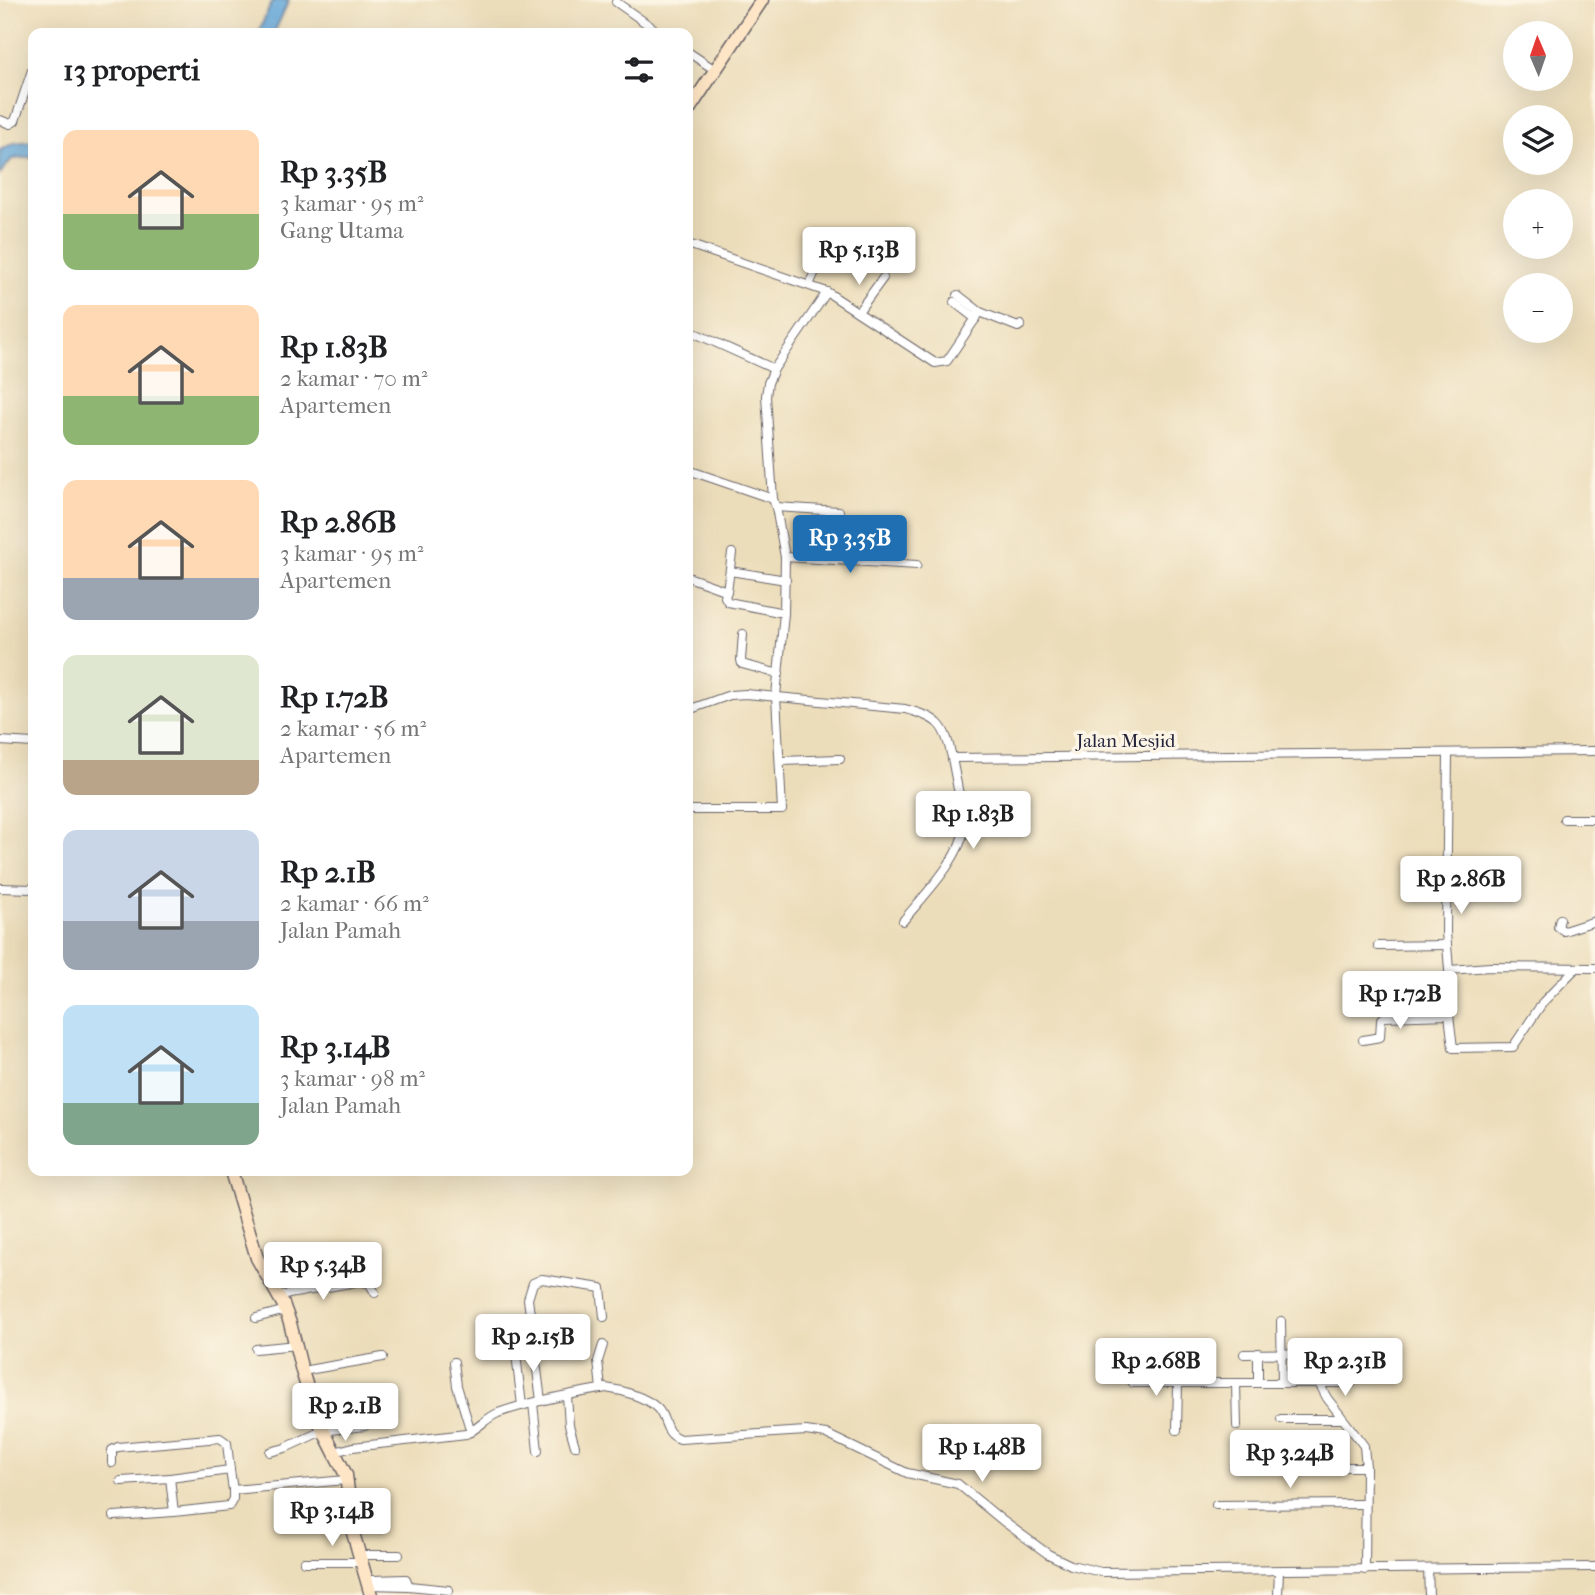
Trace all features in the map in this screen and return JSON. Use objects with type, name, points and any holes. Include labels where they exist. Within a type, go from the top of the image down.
[{"type":"street","points":[[693,103],[762,0]]},
{"type":"street","points":[[616,2],[653,28]]},
{"type":"street","points":[[693,55],[715,70]]},
{"type":"street","points":[[0,120],[10,124],[15,121],[28,82]]},
{"type":"street","points":[[809,285],[831,236]]},
{"type":"street","points":[[693,246],[827,292],[932,362],[939,364],[947,361],[978,315]]},
{"type":"street","points":[[858,312],[883,278]]},
{"type":"street","points":[[693,810],[782,810],[776,696],[786,580],[785,557],[775,503],[766,396],[769,378],[774,369],[827,292]]},
{"type":"street","points":[[956,298],[978,315],[1018,327],[1021,325]]},
{"type":"street","points":[[693,332],[774,369]]},
{"type":"street","points":[[693,472],[775,503],[839,511]]},
{"type":"street","points":[[733,552],[725,597],[728,602],[784,613]]},
{"type":"street","points":[[785,557],[917,565]]},
{"type":"street","points":[[730,570],[786,580]]},
{"type":"street","points":[[693,580],[727,591]]},
{"type":"street","points":[[743,634],[741,662],[746,666],[779,674]]},
{"type":"street","points":[[693,708],[730,695],[776,696],[905,709],[935,721],[947,732],[965,827],[963,837],[933,884],[903,921]]},
{"type":"street","points":[[0,741],[28,743]]},
{"type":"street","name":"Jalan Mesjid","points":[[952,758],[1595,751]]},
{"type":"street","points":[[1448,753],[1447,946],[1453,1048],[1513,1048],[1543,1002],[1576,968]]},
{"type":"street","points":[[781,761],[840,759]]},
{"type":"street","points":[[1564,819],[1595,819]]},
{"type":"street","points":[[0,888],[28,889]]},
{"type":"street","points":[[1560,919],[1558,927],[1564,931],[1595,921]]},
{"type":"street","points":[[1378,946],[1447,946]]},
{"type":"street","points":[[1450,970],[1490,967],[1595,968]]},
{"type":"street","points":[[1363,1040],[1380,1037],[1381,1017],[1449,1015]]},
{"type":"street","points":[[232,1176],[254,1251],[285,1310],[322,1431],[343,1469],[350,1514],[368,1587],[409,1586],[449,1590]]},
{"type":"street","points":[[537,1451],[537,1402],[528,1299],[533,1283],[542,1279],[601,1288],[604,1317]]},
{"type":"street","points":[[278,1296],[361,1281],[370,1284],[375,1293]]},
{"type":"street","points":[[256,1318],[285,1310]]},
{"type":"street","points":[[1281,1321],[1282,1383]]},
{"type":"street","points":[[256,1349],[296,1345]]},
{"type":"street","points":[[515,1345],[522,1406]]},
{"type":"street","points":[[601,1389],[598,1361],[603,1345]]},
{"type":"street","points":[[1258,1353],[1258,1383]]},
{"type":"street","points":[[1244,1354],[1339,1353]]},
{"type":"street","points":[[302,1371],[383,1357]]},
{"type":"street","points":[[454,1362],[457,1386],[471,1432]]},
{"type":"street","points":[[1133,1383],[1351,1382]]},
{"type":"street","points":[[1319,1383],[1342,1419],[1361,1441],[1365,1452],[1365,1570]]},
{"type":"street","points":[[1177,1430],[1178,1384]]},
{"type":"street","points":[[1236,1384],[1237,1426]]},
{"type":"street","points":[[334,1452],[348,1447],[471,1432],[495,1414],[537,1402],[601,1389],[616,1389],[651,1403],[660,1410],[669,1433],[680,1438],[806,1431],[826,1434],[907,1473],[958,1484],[1048,1554],[1071,1565],[1118,1573],[1595,1567]]},
{"type":"street","points":[[567,1396],[569,1425],[575,1446]]},
{"type":"street","points":[[1281,1419],[1342,1419]]},
{"type":"street","points":[[270,1452],[322,1431],[365,1426]]},
{"type":"street","points":[[112,1463],[112,1450],[118,1447],[220,1438],[228,1443],[233,1490],[233,1499],[229,1506],[114,1516]]},
{"type":"street","points":[[1234,1467],[1366,1468]]},
{"type":"street","points":[[121,1481],[230,1470]]},
{"type":"street","points":[[170,1478],[174,1512]]},
{"type":"street","points":[[233,1490],[346,1480]]},
{"type":"street","points":[[1216,1505],[1365,1504]]},
{"type":"street","points":[[304,1562],[399,1555]]},
{"type":"street","points":[[1428,1569],[1429,1595]]},
{"type":"street","points":[[1278,1595],[1279,1571]]},
{"type":"water","points":[[273,0],[289,0],[276,28],[260,28]]},
{"type":"water","points":[[28,142],[28,157],[12,159],[0,174],[0,150],[14,143]]}]
